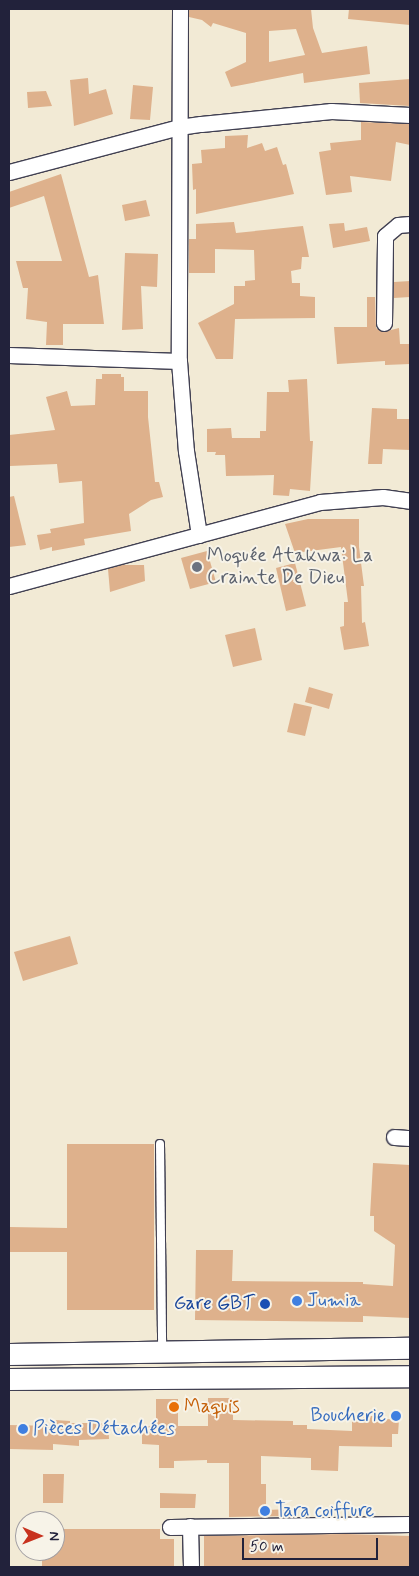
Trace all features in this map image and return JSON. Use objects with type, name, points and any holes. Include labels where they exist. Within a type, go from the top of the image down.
[{"type":"main road","points":[[9,1354],[410,1348]]},
{"type":"main road","points":[[9,1379],[410,1376]]},
{"type":"street","points":[[180,9],[179,361],[186,451],[199,535]]},
{"type":"street","points":[[9,172],[179,127],[324,111],[410,115]]},
{"type":"street","points":[[384,323],[385,236],[398,224],[410,224]]},
{"type":"street","points":[[9,355],[179,361]]},
{"type":"street","points":[[9,586],[320,502],[382,497],[410,501]]},
{"type":"street","points":[[394,1137],[410,1138]]},
{"type":"street","points":[[170,1527],[410,1524]]},
{"type":"street","points":[[190,1526],[191,1567]]},
{"type":"lane","points":[[160,1144],[162,1353]]},
{"type":"building","points":[[189,9],[311,9],[313,28],[322,53],[367,46],[370,74],[304,83],[303,73],[231,87],[225,72],[246,62],[246,33],[213,23],[211,27],[202,20],[189,17]],"holes":[[[296,29],[305,55],[269,62],[269,31]]]},
{"type":"building","points":[[349,9],[410,9],[410,25],[348,19]]},
{"type":"building","points":[[88,78],[89,94],[106,89],[113,114],[74,126],[70,80]]},
{"type":"building","points":[[410,79],[410,106],[360,103],[359,83]]},
{"type":"building","points":[[133,85],[153,87],[150,120],[130,119]]},
{"type":"building","points":[[46,91],[52,106],[28,108],[27,92]]},
{"type":"building","points":[[361,122],[410,124],[410,145],[396,142],[391,181],[350,176],[352,192],[326,195],[319,152],[331,150],[330,143],[361,140]]},
{"type":"building","points":[[248,135],[247,148],[262,143],[265,151],[277,147],[283,165],[286,164],[294,194],[196,214],[196,189],[193,190],[192,164],[202,163],[201,150],[225,148],[225,136]]},
{"type":"building","points":[[61,174],[89,277],[98,275],[104,324],[63,324],[63,345],[46,345],[47,322],[26,319],[28,288],[23,288],[16,261],[62,261],[44,196],[9,208],[9,192]]},
{"type":"building","points":[[146,200],[150,216],[125,221],[122,205]]},
{"type":"building","points":[[234,222],[236,233],[303,226],[309,257],[302,257],[301,269],[291,271],[292,283],[300,283],[300,296],[315,297],[315,318],[235,319],[233,359],[216,359],[198,323],[234,304],[234,286],[245,286],[245,281],[255,280],[254,250],[215,249],[215,273],[189,273],[189,239],[196,239],[196,224]]},
{"type":"building","points":[[344,223],[345,231],[367,227],[370,241],[333,248],[329,224]]},
{"type":"building","points":[[125,253],[158,254],[157,287],[141,286],[143,329],[122,330]]},
{"type":"building","points":[[410,281],[410,297],[394,298],[394,282]]},
{"type":"building","points":[[367,297],[375,297],[376,328],[383,332],[399,328],[400,344],[410,344],[410,364],[385,365],[385,361],[337,364],[334,327],[367,327]]},
{"type":"building","points":[[102,374],[121,374],[121,377],[124,377],[124,391],[148,391],[148,417],[155,482],[159,482],[163,497],[151,500],[129,514],[131,531],[84,539],[85,545],[52,551],[52,547],[40,550],[37,535],[51,533],[50,529],[84,523],[82,481],[59,483],[57,464],[10,466],[9,435],[55,430],[46,397],[67,391],[71,406],[95,405],[96,379],[102,379]]},
{"type":"building","points":[[307,379],[310,441],[313,441],[310,491],[290,489],[289,496],[273,495],[274,475],[226,476],[225,455],[215,455],[216,452],[207,452],[207,429],[231,428],[232,438],[260,438],[260,431],[266,431],[267,392],[289,392],[288,380]]},
{"type":"building","points":[[372,408],[397,409],[397,419],[410,419],[410,450],[383,449],[382,464],[368,464]]},
{"type":"building","points":[[14,496],[26,545],[9,547],[9,497]]},
{"type":"building","points":[[308,519],[359,519],[359,547],[364,586],[361,586],[362,623],[365,622],[369,646],[344,650],[340,627],[344,626],[344,602],[348,602],[341,547],[295,553],[285,524]]},
{"type":"building","points":[[207,551],[216,582],[190,589],[181,558]]},
{"type":"building","points":[[295,563],[306,606],[286,611],[276,568]]},
{"type":"building","points":[[122,565],[144,565],[145,581],[110,592],[108,569]]},
{"type":"building","points":[[255,628],[262,660],[233,667],[225,635]]},
{"type":"building","points":[[309,687],[333,694],[329,709],[305,702]]},
{"type":"building","points":[[294,703],[312,707],[305,736],[287,732]]},
{"type":"building","points":[[70,936],[78,964],[23,981],[14,952]]},
{"type":"building","points":[[67,1144],[154,1144],[154,1310],[67,1310],[67,1252],[9,1252],[9,1227],[67,1228]]},
{"type":"building","points":[[373,1163],[410,1165],[410,1318],[363,1316],[363,1322],[195,1320],[196,1250],[233,1250],[232,1281],[363,1282],[363,1284],[393,1286],[395,1245],[374,1231],[374,1216],[370,1216]]},
{"type":"building","points":[[208,1398],[233,1398],[233,1420],[293,1421],[293,1425],[307,1425],[307,1429],[352,1431],[352,1416],[375,1416],[375,1418],[399,1420],[398,1434],[392,1434],[392,1447],[339,1446],[338,1471],[311,1470],[311,1458],[261,1456],[261,1484],[266,1484],[266,1510],[292,1509],[292,1516],[229,1517],[229,1463],[207,1463],[207,1460],[174,1461],[174,1468],[159,1468],[159,1445],[142,1444],[142,1426],[156,1426],[156,1399],[178,1399],[178,1426],[208,1426]]},
{"type":"building","points":[[55,1420],[70,1421],[70,1423],[108,1423],[109,1439],[79,1440],[79,1446],[53,1444],[53,1450],[9,1449],[9,1425],[55,1426]]},
{"type":"building","points":[[43,1474],[64,1474],[63,1503],[43,1503]]},
{"type":"building","points":[[160,1493],[196,1494],[195,1508],[160,1508]]},
{"type":"building","points":[[65,1529],[160,1529],[160,1539],[174,1539],[174,1567],[42,1567],[42,1561],[65,1561]]},
{"type":"building","points":[[346,1534],[410,1536],[410,1567],[204,1567],[204,1536]]},
{"type":"place","name":"Moquée Atakwa: La Crainte De Dieu","points":[[197,567]]},
{"type":"place","name":"Jumia","points":[[297,1301]]},
{"type":"place","name":"Gare GBT","points":[[265,1304]]},
{"type":"place","name":"Maquis","points":[[174,1407]]},
{"type":"place","name":"Boucherie","points":[[396,1416]]},
{"type":"place","name":"Pièces Détachées","points":[[23,1429]]},
{"type":"place","name":"Tara coiffure","points":[[265,1511]]}]
